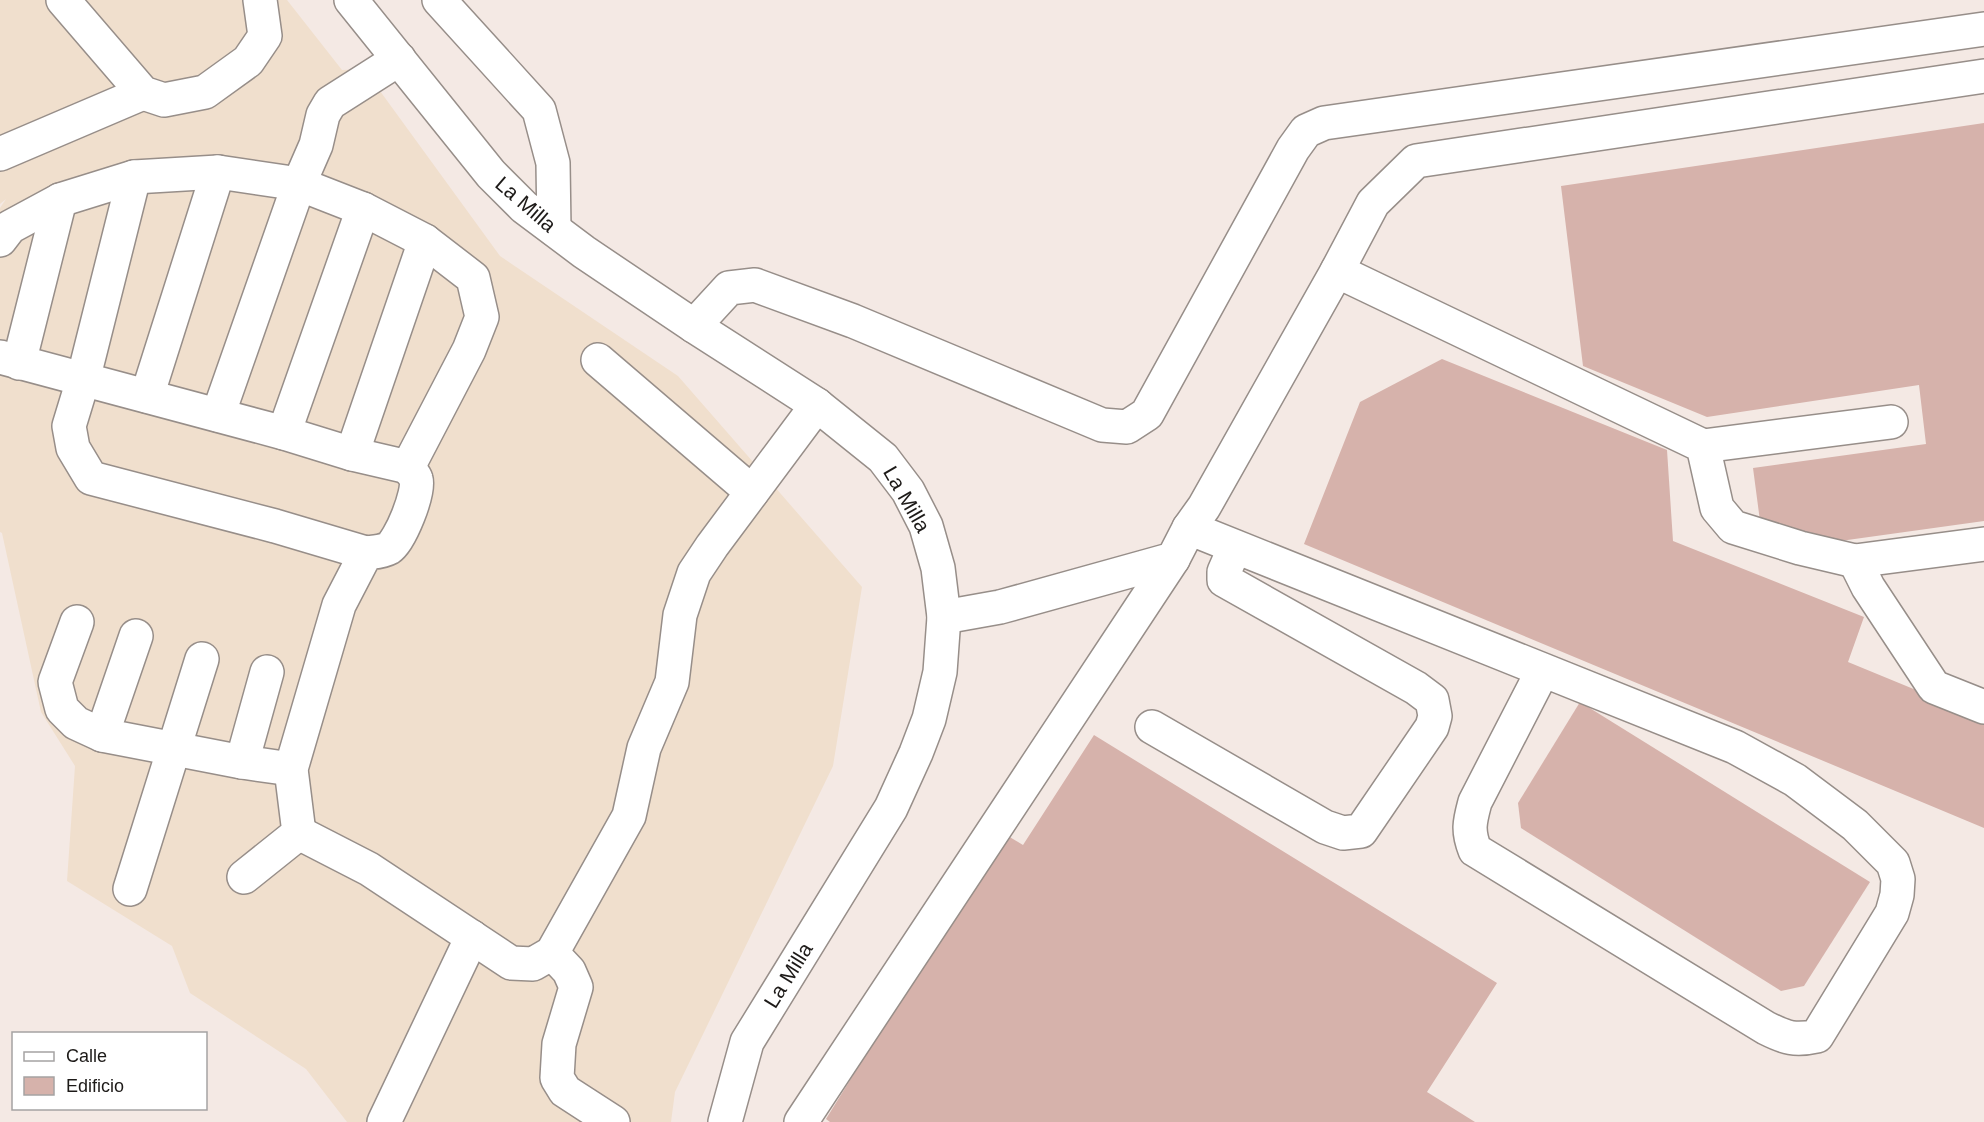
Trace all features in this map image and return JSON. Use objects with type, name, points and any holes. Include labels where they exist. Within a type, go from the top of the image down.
[{"type":"street","points":[[63,0],[143,93],[164,100],[205,92],[248,61],[265,36],[260,0]]},
{"type":"street","name":"La Milla","points":[[351,0],[491,174],[524,207],[584,252],[817,405],[883,458],[908,491],[926,526],[938,568],[944,617],[940,672],[929,719],[891,808],[747,1042],[725,1122]]},
{"type":"street","points":[[439,0],[539,111],[553,163],[554,229]]},
{"type":"street","points":[[694,326],[729,288],[755,285],[854,321],[1102,425],[1127,427],[1147,414],[1293,149],[1306,131],[1324,123],[1984,29]]},
{"type":"street","points":[[218,415],[299,184],[316,145],[323,115],[330,103],[399,58]]},
{"type":"street","points":[[801,1122],[1173,559],[1337,271],[1373,203],[1416,161],[1984,76]]},
{"type":"street","points":[[0,154],[143,93]]},
{"type":"street","points":[[147,396],[218,172]]},
{"type":"street","points":[[0,240],[10,227],[60,200],[134,177],[218,172],[299,184],[363,209],[425,241],[473,278],[482,317],[469,350],[408,467]]},
{"type":"street","points":[[60,200],[9,360],[83,380],[147,396],[284,433],[352,454],[408,467],[416,480],[416,492],[407,519],[391,547],[379,552],[366,553],[275,526],[91,478],[73,448],[69,426],[83,380],[134,177]]},
{"type":"street","points":[[284,433],[363,209]]},
{"type":"street","points":[[352,454],[425,241]]},
{"type":"street","points":[[1337,271],[1703,446],[1891,422]]},
{"type":"street","points":[[598,360],[752,492]]},
{"type":"street","points":[[299,833],[369,869],[511,963],[533,964],[552,953],[629,816],[644,747],[672,682],[680,615],[694,573],[817,405]]},
{"type":"street","points":[[1703,446],[1717,508],[1733,527],[1800,548],[1855,561],[1984,544]]},
{"type":"street","points":[[1189,528],[1735,747],[1795,780],[1855,825],[1893,864],[1898,879],[1897,895],[1892,913],[1817,1036],[1801,1040],[1784,1037],[1766,1028],[1475,850],[1469,835],[1470,819],[1475,802],[1543,670]]},
{"type":"street","points":[[1152,727],[1324,827],[1343,832],[1361,831],[1432,727],[1435,716],[1432,700],[1416,688],[1224,580],[1224,572],[1235,547]]},
{"type":"street","points":[[299,833],[291,768],[339,605],[366,553]]},
{"type":"street","points":[[944,617],[1000,607],[1173,559]]},
{"type":"street","points":[[1855,561],[1869,587],[1934,687],[1984,707]]},
{"type":"street","points":[[77,622],[55,682],[62,709],[76,723],[102,735],[242,762],[291,768]]},
{"type":"street","points":[[102,735],[136,636]]},
{"type":"street","points":[[130,889],[202,659]]},
{"type":"street","points":[[242,762],[267,672]]},
{"type":"street","points":[[244,877],[299,833]]},
{"type":"street","points":[[384,1122],[472,937]]},
{"type":"street","points":[[552,953],[569,971],[576,987],[559,1044],[557,1078],[565,1091],[613,1122]]},
{"type":"shaded area","points":[[0,0],[287,0],[342,70],[364,69],[500,256],[678,376],[862,587],[833,766],[675,1092],[671,1122],[347,1122],[306,1069],[190,993],[172,946],[67,881],[75,766],[41,712],[0,532],[0,208],[6,199],[0,204]]},
{"type":"building","points":[[1984,123],[1984,521],[1833,542],[1760,521],[1753,468],[1926,444],[1919,385],[1707,417],[1583,366],[1561,186]]},
{"type":"building","points":[[1442,359],[1667,450],[1673,541],[1864,617],[1848,662],[1984,718],[1984,828],[1304,544],[1360,402]]},
{"type":"building","points":[[1580,702],[1870,882],[1804,986],[1781,991],[1521,828],[1518,803]]},
{"type":"building","points":[[1094,735],[1497,983],[1427,1092],[1475,1122],[830,1122],[826,1119],[1003,833],[1023,845]]}]
